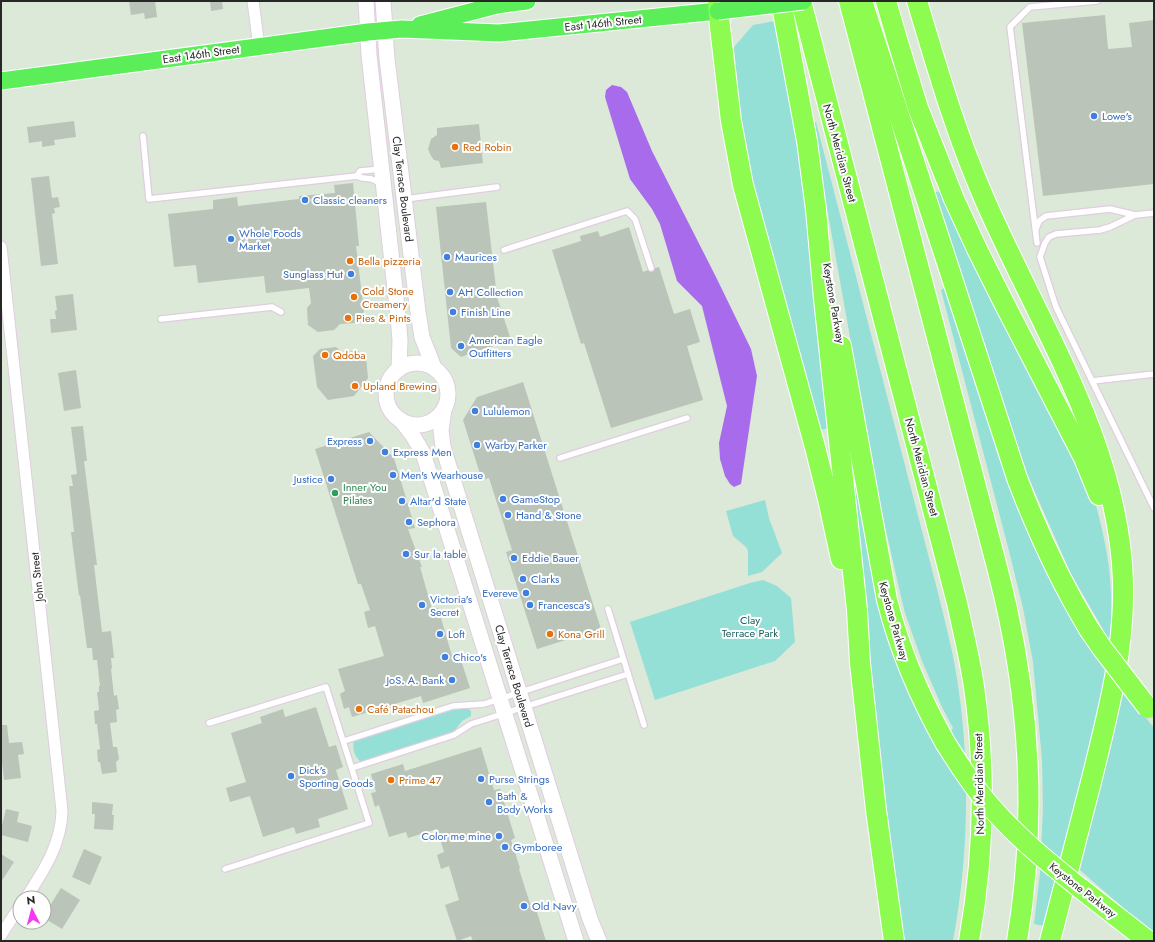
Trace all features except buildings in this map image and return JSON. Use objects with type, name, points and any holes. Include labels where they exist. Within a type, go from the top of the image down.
[{"type":"highway","points":[[781,1],[807,141],[816,210],[824,299],[858,610],[860,663],[876,810],[894,941]]},
{"type":"highway","name":"North Meridian Street","points":[[802,1],[967,646],[974,686],[982,791],[978,875],[969,941]]},
{"type":"highway","points":[[849,1],[998,571],[1017,654],[1025,716],[1029,780],[1027,864],[1023,906],[1017,941]]},
{"type":"highway","points":[[862,1],[1022,490],[1035,525],[1060,578],[1089,629],[1151,712]]},
{"type":"highway","points":[[886,1],[918,108],[954,199],[997,290],[1084,458],[1095,484],[1106,520],[1115,564],[1118,653]]},
{"type":"highway","points":[[917,1],[967,160],[1008,252],[1034,303],[1090,428],[1102,459],[1114,511],[1122,565],[1123,611],[1113,694],[1050,941]]},
{"type":"highway","points":[[718,6],[731,121],[743,185],[828,499],[860,663]]},
{"type":"highway","name":"Keystone Parkway","points":[[816,210],[887,600],[894,628],[912,678],[946,744],[976,788],[1007,824],[1030,846],[1080,888],[1148,941]]},
{"type":"highway","points":[[876,810],[876,890],[880,941]]},
{"type":"main road","name":"East 146th Street","points":[[1,81],[259,46],[402,29],[497,5],[526,1]]},
{"type":"main road","name":"East 146th Street","points":[[402,29],[499,33],[718,6],[802,1]]},
{"type":"street","points":[[253,1],[259,46]]},
{"type":"street","name":"Clay Terrace Boulevard","points":[[366,1],[398,316],[400,340],[399,369]]},
{"type":"street","name":"Clay Terrace Boulevard","points":[[383,1],[387,59],[422,337],[434,368]]},
{"type":"street","points":[[382,169],[389,173],[393,178],[400,231],[415,280]]},
{"type":"street","name":"John Street","points":[[1,247],[62,811],[61,826],[55,850],[31,890]]},
{"type":"street","points":[[412,364],[427,365],[434,368],[444,378],[447,386],[448,394],[444,409],[440,415],[428,423],[414,425],[400,420],[388,406],[386,393],[390,380],[399,369],[412,364]]},
{"type":"street","name":"Clay Terrace Boulevard","points":[[444,409],[441,430],[443,447],[590,919],[599,941]]},
{"type":"street","name":"Clay Terrace Boulevard","points":[[400,420],[413,436],[423,453],[576,941]]},
{"type":"street","points":[[1,935],[12,918]]},
{"type":"lane","points":[[1097,1],[1030,8],[1010,27],[1037,244],[1040,257],[1056,307],[1154,508]]},
{"type":"lane","points":[[143,136],[149,199],[357,176],[362,178],[372,178],[384,186]]},
{"type":"lane","points":[[357,176],[360,171],[382,169]]},
{"type":"lane","points":[[404,199],[497,187]]},
{"type":"lane","points":[[1037,244],[1036,229],[1039,221],[1046,216],[1110,209],[1135,215],[1154,213]]},
{"type":"lane","points":[[504,250],[627,211],[635,219],[651,268]]},
{"type":"lane","points":[[1040,257],[1049,237],[1056,234],[1100,230],[1135,215]]},
{"type":"lane","points":[[162,319],[272,307],[281,312]]},
{"type":"lane","points":[[1092,381],[1154,374]]},
{"type":"lane","points":[[560,458],[687,418]]},
{"type":"lane","points":[[608,609],[644,725]]},
{"type":"lane","points":[[344,741],[453,706],[484,704],[623,659]]},
{"type":"lane","points":[[352,768],[454,735],[471,724],[628,674]]},
{"type":"lane","points":[[209,723],[326,687],[369,823],[225,869]]},
{"type":"green space","points":[[775,21],[801,157],[830,428],[816,431],[744,152],[734,47],[753,25]]},
{"type":"green space","points":[[816,122],[936,585],[953,656],[959,691],[963,726],[966,798],[963,871],[953,941],[899,941],[882,793],[852,468],[878,602],[940,749],[953,728],[922,661],[905,613],[879,500],[812,124]]},
{"type":"green space","points":[[940,191],[1094,498],[1108,558],[1111,595],[1111,628],[1105,677],[1099,709],[1044,926],[1034,924],[1040,873],[1043,809],[1042,760],[1033,662],[1023,608],[1009,551],[941,290],[946,287],[1098,654],[1103,629],[1071,574],[1024,467],[933,193]]},
{"type":"green space","points":[[765,500],[769,518],[782,553],[762,572],[748,576],[748,551],[746,547],[733,536],[726,511]]},
{"type":"green space","name":"Clay Terrace Park","points":[[763,580],[777,586],[791,598],[795,642],[775,661],[655,700],[630,622]]},
{"type":"green space","points":[[1124,690],[1154,728],[1154,935],[1080,870]]},
{"type":"green space","points":[[456,708],[467,708],[471,711],[471,716],[462,721],[453,733],[361,762],[355,755],[353,749],[354,740]]},
{"type":"shaded area","points":[[612,85],[621,87],[627,92],[652,151],[751,349],[757,376],[741,484],[734,487],[725,476],[720,459],[719,443],[727,406],[702,306],[677,281],[660,224],[652,209],[630,179],[605,97],[606,90]]},
{"type":"place","name":"Lowe's","points":[[1094,116]]},
{"type":"place","name":"Red Robin","points":[[455,147]]},
{"type":"place","name":"Classic cleaners","points":[[305,200]]},
{"type":"place","name":"Whole Foods Market","points":[[231,239]]},
{"type":"place","name":"Maurices","points":[[447,257]]},
{"type":"place","name":"Bella pizzeria","points":[[350,261]]},
{"type":"place","name":"Sunglass Hut","points":[[351,274]]},
{"type":"place","name":"AH Collection","points":[[450,292]]},
{"type":"place","name":"Cold Stone Creamery","points":[[354,297]]},
{"type":"place","name":"Finish Line","points":[[453,312]]},
{"type":"place","name":"Pies & Pints","points":[[348,318]]},
{"type":"place","name":"American Eagle Outfitters","points":[[461,346]]},
{"type":"place","name":"Qdoba","points":[[325,355]]},
{"type":"place","name":"Upland Brewing","points":[[355,386]]},
{"type":"place","name":"Lululemon","points":[[475,411]]},
{"type":"place","name":"Express","points":[[370,441]]},
{"type":"place","name":"Warby Parker","points":[[477,445]]},
{"type":"place","name":"Express Men","points":[[385,452]]},
{"type":"place","name":"Men's Wearhouse","points":[[393,475]]},
{"type":"place","name":"Justice","points":[[331,479]]},
{"type":"place","name":"Inner You Pilates","points":[[335,493]]},
{"type":"place","name":"GameStop","points":[[503,499]]},
{"type":"place","name":"Altar'd State","points":[[402,501]]},
{"type":"place","name":"Hand & Stone","points":[[508,515]]},
{"type":"place","name":"Sephora","points":[[409,522]]},
{"type":"place","name":"Sur la table","points":[[406,554]]},
{"type":"place","name":"Eddie Bauer","points":[[514,558]]},
{"type":"place","name":"Clarks","points":[[523,579]]},
{"type":"place","name":"Evereve","points":[[526,593]]},
{"type":"place","name":"Victoria's Secret","points":[[422,605]]},
{"type":"place","name":"Francesca's","points":[[530,605]]},
{"type":"place","name":"Loft","points":[[440,634]]},
{"type":"place","name":"Kona Grill","points":[[550,634]]},
{"type":"place","name":"Chico's","points":[[445,657]]},
{"type":"place","name":"JoS. A. Bank","points":[[452,680]]},
{"type":"place","name":"Café Patachou","points":[[359,709]]},
{"type":"place","name":"Dick's Sporting Goods","points":[[291,776]]},
{"type":"place","name":"Purse Strings","points":[[481,779]]},
{"type":"place","name":"Prime 47","points":[[391,780]]},
{"type":"place","name":"Bath & Body Works","points":[[489,802]]},
{"type":"place","name":"Color me mine","points":[[499,836]]},
{"type":"place","name":"Gymboree","points":[[505,847]]},
{"type":"place","name":"Old Navy","points":[[524,906]]}]
